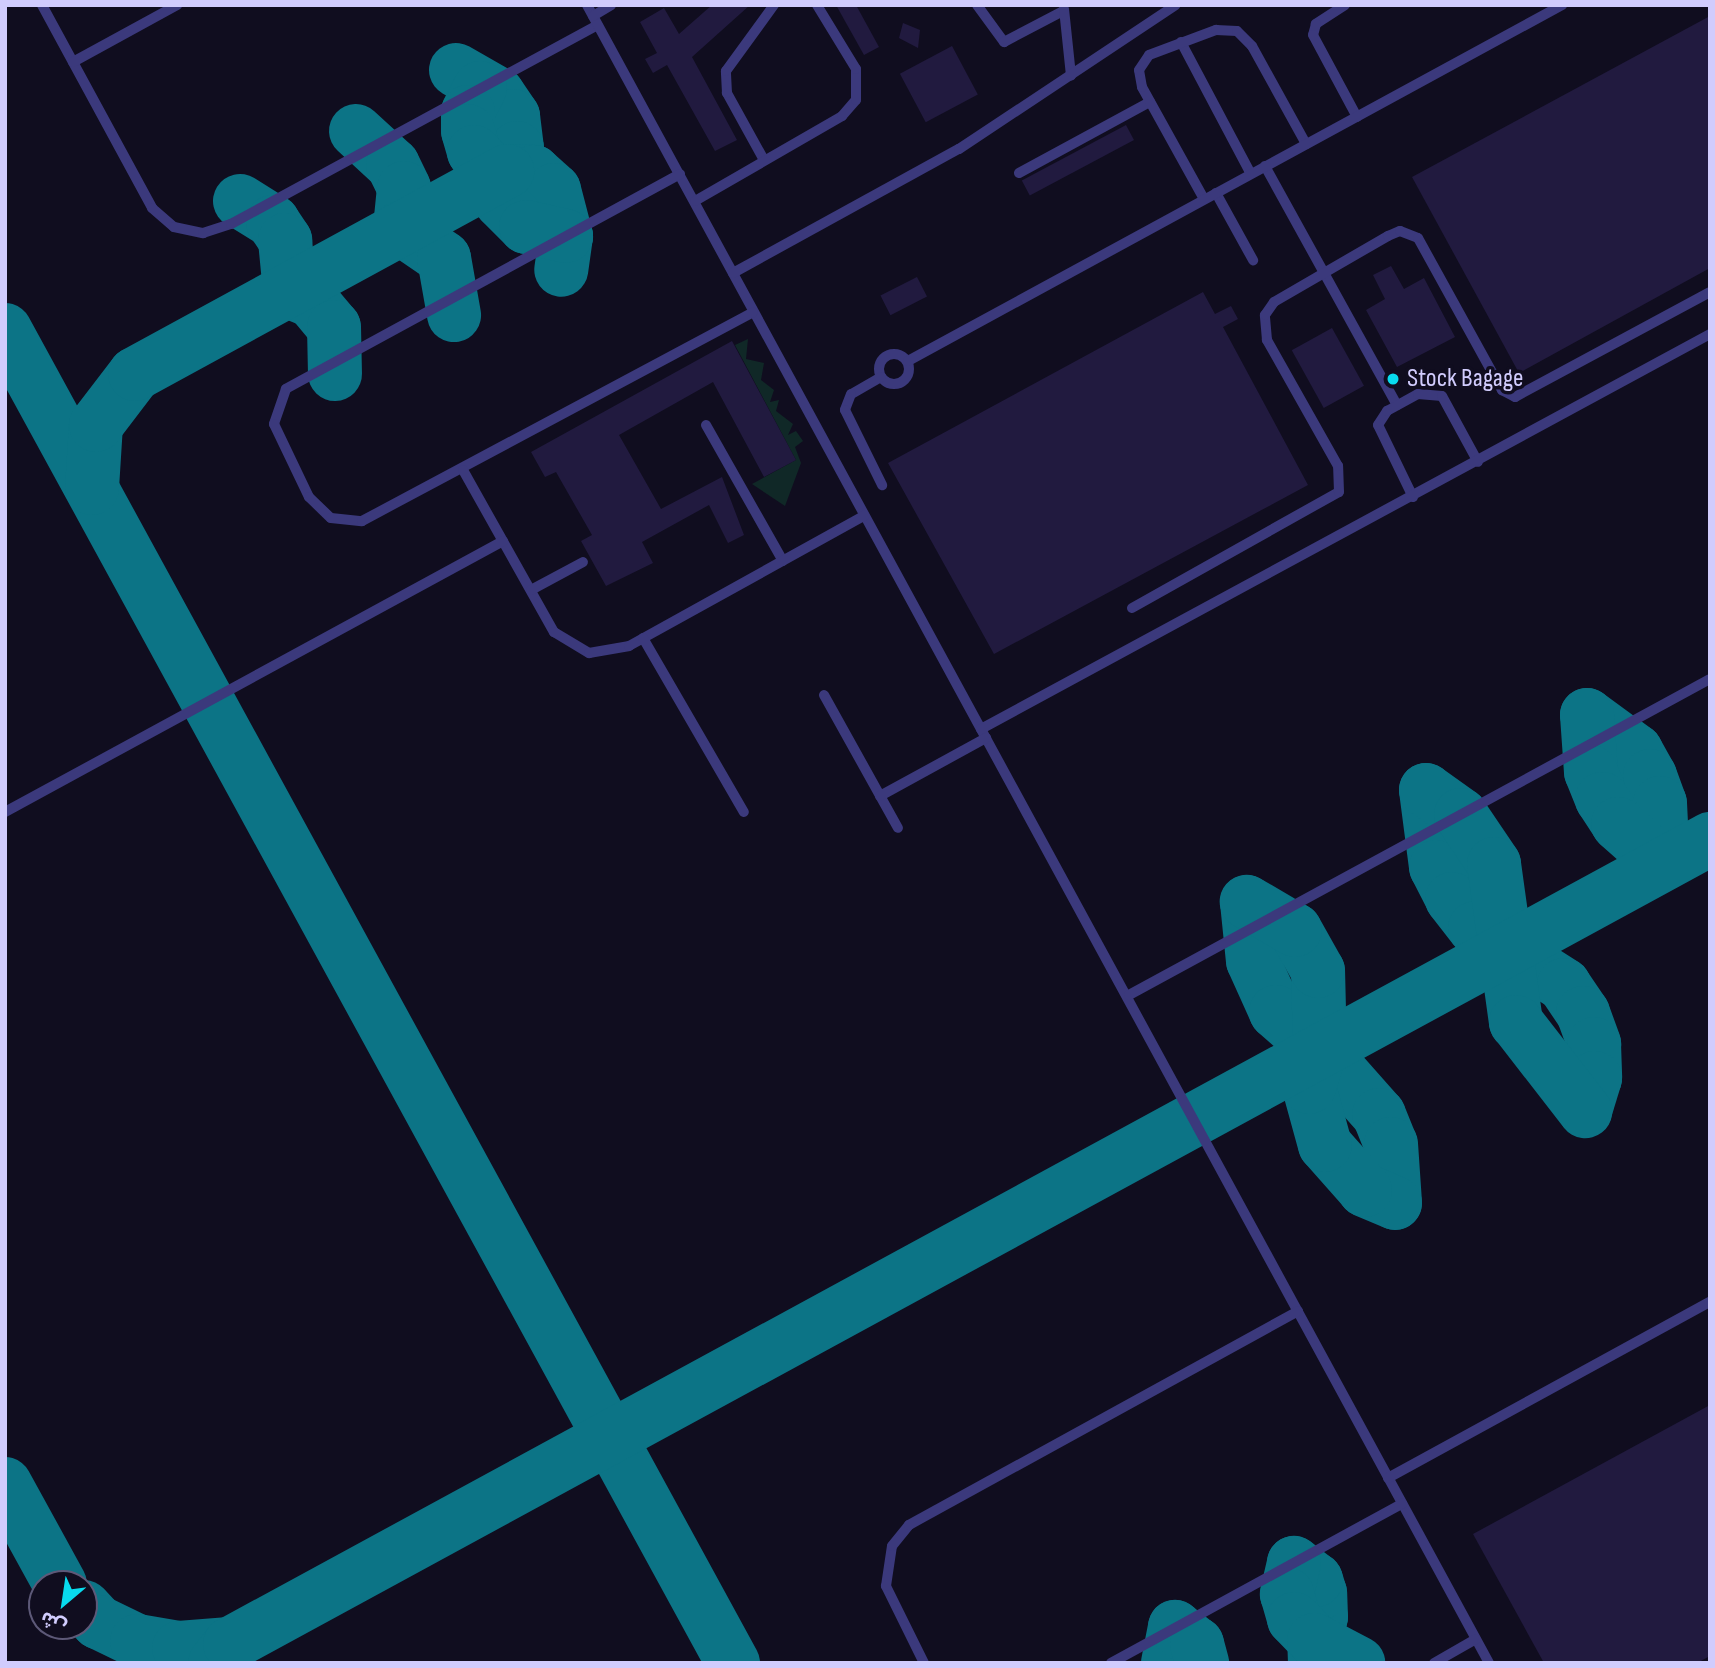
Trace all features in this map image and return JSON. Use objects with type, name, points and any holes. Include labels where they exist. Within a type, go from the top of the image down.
[{"type":"lane","points":[[41,5],[152,208],[174,227],[203,233],[231,224],[611,5]]},
{"type":"lane","points":[[73,62],[177,5]]},
{"type":"lane","points":[[764,160],[727,93],[726,71],[774,5]]},
{"type":"lane","points":[[695,201],[842,116],[856,100],[856,69],[817,5]]},
{"type":"lane","points":[[977,5],[1004,42],[1064,8],[1071,76]]},
{"type":"lane","points":[[733,273],[909,178],[1071,76],[1176,5]]},
{"type":"lane","points":[[1345,5],[1316,24],[1313,35],[1357,117]]},
{"type":"lane","points":[[908,361],[1562,5]]},
{"type":"lane","points":[[593,15],[864,516],[1129,995],[1489,1663]]},
{"type":"lane","points":[[1203,199],[1139,78],[1143,61],[1181,42],[1227,29],[1245,37],[1306,144]]},
{"type":"lane","points":[[1181,42],[1251,174]]},
{"type":"lane","points":[[1019,173],[1150,102]]},
{"type":"lane","points":[[1265,166],[1397,405]]},
{"type":"lane","points":[[680,174],[297,383],[274,411],[278,436],[309,497],[331,518],[362,521],[463,470],[754,312]]},
{"type":"lane","points":[[1216,193],[1253,260]]},
{"type":"lane","points":[[1132,608],[1339,492],[1338,466],[1263,324],[1274,302],[1388,236],[1412,234],[1502,390],[1515,397],[1710,292]]},
{"type":"lane","points":[[880,796],[983,733],[1710,334]]},
{"type":"lane","points":[[881,377],[885,356],[897,353],[908,361],[909,373],[901,383],[881,377],[851,394],[845,410],[882,485]]},
{"type":"lane","points":[[1413,497],[1378,430],[1382,415],[1397,405],[1424,391],[1442,396],[1478,462]]},
{"type":"lane","points":[[706,425],[783,561]]},
{"type":"lane","points":[[463,470],[554,632],[576,649],[603,654],[643,638],[864,516]]},
{"type":"lane","points":[[5,812],[503,541]]},
{"type":"lane","points":[[531,590],[583,562]]},
{"type":"lane","points":[[643,638],[744,812]]},
{"type":"lane","points":[[1129,995],[1710,679]]},
{"type":"lane","points":[[824,695],[898,828]]},
{"type":"lane","points":[[1388,1478],[1710,1302]]},
{"type":"lane","points":[[925,1663],[886,1586],[892,1546],[909,1525],[1298,1311]]},
{"type":"lane","points":[[1111,1663],[1402,1504]]},
{"type":"lane","points":[[1434,1663],[1476,1639]]},
{"type":"green space","points":[[748,339],[746,359],[764,363],[761,380],[774,390],[770,402],[779,400],[776,411],[793,424],[788,435],[796,431],[803,441],[795,447],[801,463],[785,506],[752,484],[796,460],[735,345]]},
{"type":"building","points":[[712,5],[750,5],[692,57],[737,140],[715,151],[667,65],[653,73],[645,59],[657,53],[640,22],[664,8],[679,34]]},
{"type":"building","points":[[836,5],[856,5],[879,47],[864,55]]},
{"type":"building","points":[[1710,16],[1710,268],[1519,373],[1412,177]]},
{"type":"building","points":[[903,23],[920,30],[918,48],[899,38]]},
{"type":"building","points":[[952,46],[978,95],[926,122],[900,74]]},
{"type":"building","points":[[1126,125],[1134,140],[1030,195],[1022,180]]},
{"type":"building","points":[[1391,266],[1404,289],[1424,278],[1455,337],[1397,367],[1366,310],[1385,299],[1373,275]]},
{"type":"building","points":[[917,277],[927,297],[890,315],[880,296]]},
{"type":"building","points":[[1203,292],[1215,314],[1231,306],[1238,319],[1223,327],[1308,485],[994,654],[888,463]]},
{"type":"building","points":[[1332,328],[1364,386],[1324,408],[1292,350]]},
{"type":"building","points":[[732,341],[796,460],[764,477],[713,382],[619,435],[661,509],[722,477],[744,535],[728,543],[709,505],[642,542],[653,563],[606,586],[581,541],[592,535],[556,472],[545,477],[531,452]]},
{"type":"building","points":[[1710,1405],[1710,1656],[1697,1663],[1544,1663],[1473,1534]]},
{"type":"taxiway","points":[[456,70],[498,94],[513,116],[517,148],[507,171],[534,172],[554,190],[566,236],[561,270]]},
{"type":"taxiway","points":[[480,88],[468,112],[468,131],[474,152],[497,177],[501,202],[526,227],[566,236]]},
{"type":"taxiway","points":[[356,131],[393,165],[404,188],[400,228],[444,258],[454,315]]},
{"type":"taxiway","points":[[92,488],[96,425],[135,374],[507,171]]},
{"type":"taxiway","points":[[240,201],[273,222],[285,240],[290,292],[312,301],[334,327],[335,374]]},
{"type":"taxiway","points":[[5,330],[733,1663]]},
{"type":"taxiway","points":[[1587,715],[1636,751],[1650,776],[1660,803],[1663,864]]},
{"type":"taxiway","points":[[1587,715],[1591,772],[1602,799],[1618,824],[1663,864]]},
{"type":"taxiway","points":[[1426,790],[1436,867],[1452,899],[1475,928],[1564,985],[1583,1013],[1594,1044],[1595,1078],[1585,1111]]},
{"type":"taxiway","points":[[1426,790],[1461,815],[1494,864],[1516,1022],[1585,1111]]},
{"type":"taxiway","points":[[230,1644],[1710,839]]},
{"type":"taxiway","points":[[1247,902],[1253,961],[1276,1012],[1320,1051],[1379,1115],[1391,1144],[1395,1203],[1365,1190],[1325,1145],[1309,1087],[1320,1051],[1318,971],[1295,930],[1247,902]]},
{"type":"taxiway","points":[[5,1484],[52,1570]]},
{"type":"taxiway","points":[[1315,1663],[1314,1640],[1321,1617],[1320,1593],[1316,1580],[1294,1563],[1287,1594],[1294,1619],[1314,1640],[1358,1663]]},
{"type":"taxiway","points":[[98,1622],[137,1641],[179,1648],[230,1644],[215,1663]]},
{"type":"taxiway","points":[[1168,1663],[1175,1627],[1197,1644],[1202,1663]]},
{"type":"place","name":"Stock Bagage","points":[[1393,379]]}]
